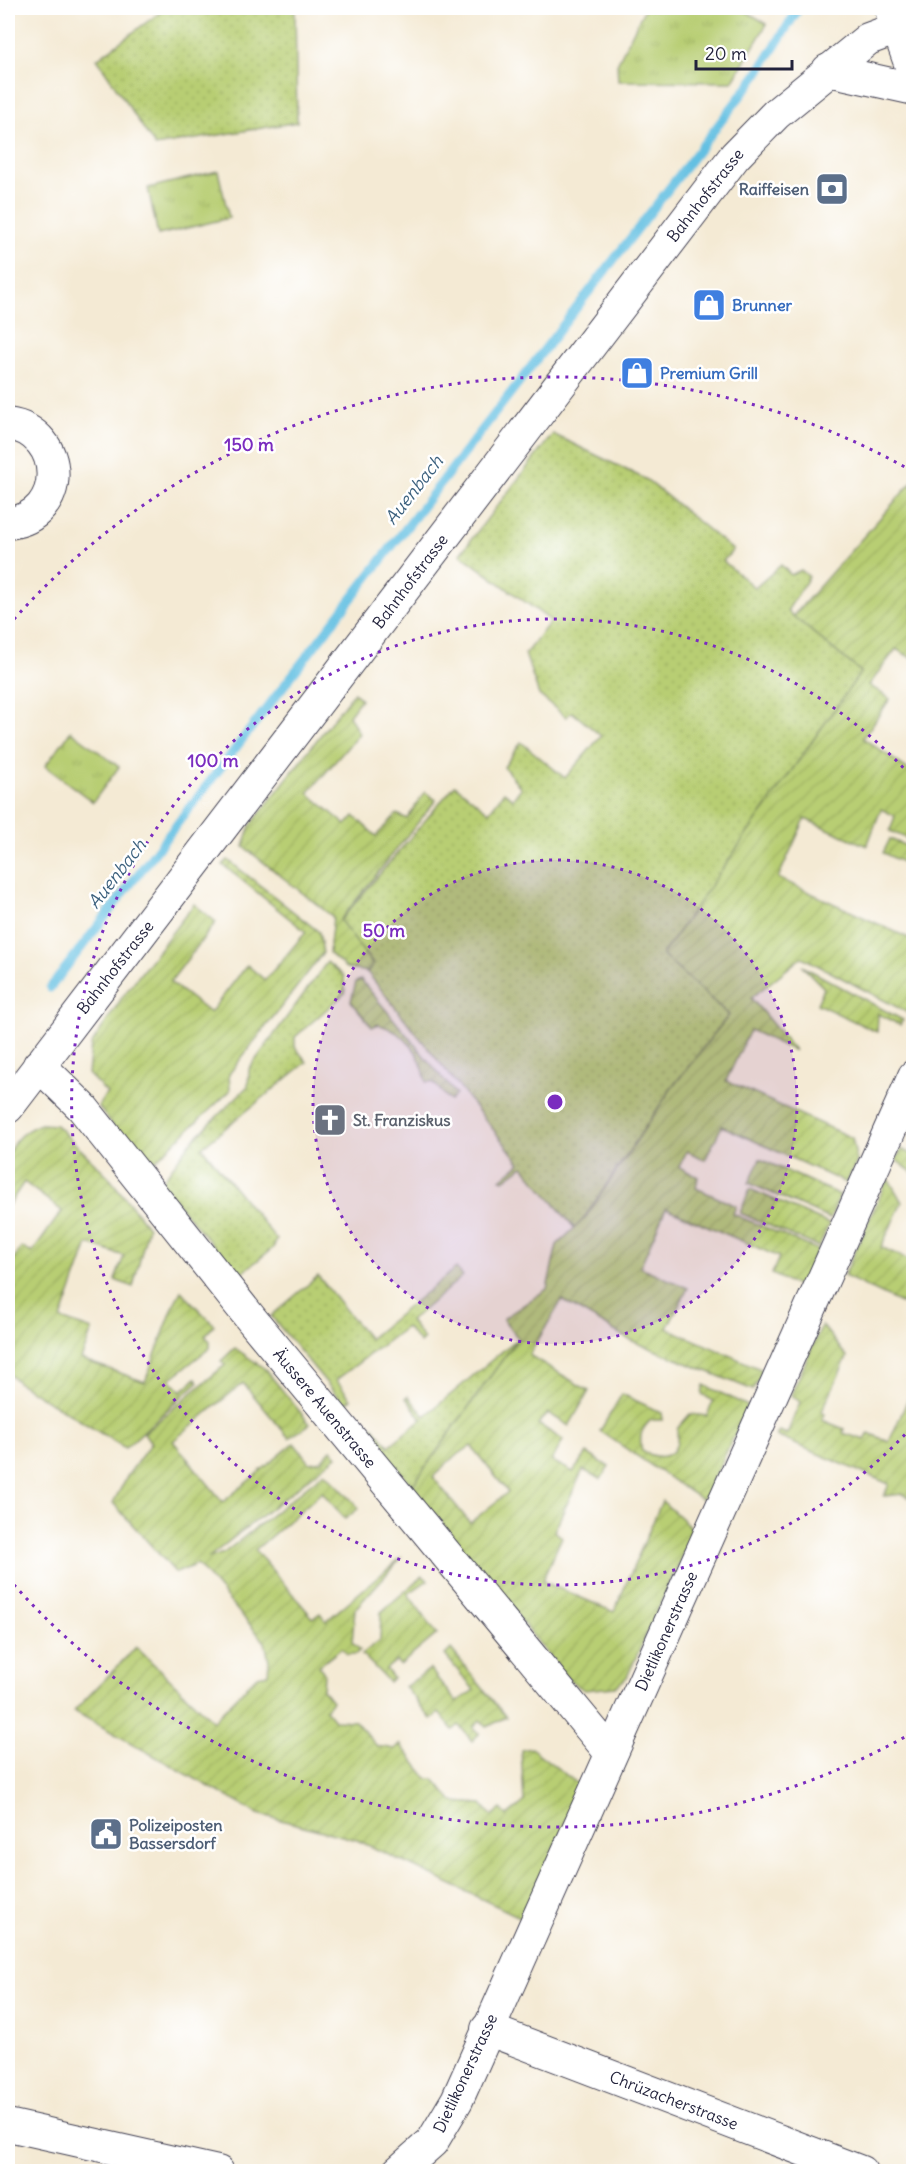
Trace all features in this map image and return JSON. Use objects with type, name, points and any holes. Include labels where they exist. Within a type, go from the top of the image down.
[{"type":"main road","points":[[895,18],[914,74]]},
{"type":"street","name":"Bahnhofstrasse","points":[[8,1107],[709,187],[746,143],[828,70],[895,18]]},
{"type":"street","points":[[828,70],[914,89]]},
{"type":"street","points":[[8,424],[22,427],[44,445],[52,460],[54,478],[45,502],[32,515],[8,523]]},
{"type":"street","name":"Äussere Auenstrasse","points":[[39,1065],[82,1107],[252,1320],[610,1752]]},
{"type":"street","name":"Dietlikonerstrasse","points":[[398,2172],[432,2142],[446,2122],[914,1076]]},
{"type":"street","name":"Chrüzacherstrasse","points":[[487,2029],[861,2172]]},
{"type":"street","points":[[8,2125],[218,2172]]},
{"type":"green space","points":[[166,8],[295,8],[297,122],[155,146],[97,59]]},
{"type":"green space","points":[[645,8],[741,8],[767,24],[732,82],[618,81],[617,64]]},
{"type":"green space","points":[[218,171],[229,218],[158,235],[148,188]]},
{"type":"green space","points":[[553,434],[647,480],[733,550],[723,561],[755,588],[781,565],[791,575],[801,570],[809,577],[787,611],[861,672],[662,955],[729,1015],[671,1089],[576,1230],[523,1166],[504,1180],[501,1179],[520,1163],[367,972],[373,964],[340,921],[455,785],[489,812],[504,792],[513,799],[521,788],[504,767],[521,742],[565,778],[601,736],[572,712],[566,717],[539,695],[525,654],[551,621],[460,554]]},
{"type":"green space","points":[[913,481],[913,659],[896,649],[869,685],[890,699],[863,738],[913,773],[913,841],[890,831],[895,816],[881,809],[867,846],[805,819],[778,878],[913,940],[913,1000],[908,1013],[802,957],[751,998],[795,1051],[750,1030],[726,1081],[852,1138],[857,1161],[846,1183],[722,1126],[705,1160],[687,1151],[679,1167],[698,1177],[696,1188],[736,1206],[733,1214],[818,1250],[801,1288],[772,1274],[779,1257],[666,1208],[640,1267],[688,1288],[667,1328],[763,1370],[753,1390],[630,1340],[562,1300],[529,1355],[589,1391],[569,1426],[548,1413],[538,1424],[563,1440],[552,1461],[573,1472],[587,1453],[609,1467],[601,1479],[583,1470],[554,1531],[562,1537],[542,1581],[614,1612],[662,1501],[694,1530],[627,1677],[615,1687],[584,1690],[567,1678],[412,1486],[518,1338],[503,1319],[547,1289],[557,1245],[585,1218],[671,1089],[729,1015],[662,955],[861,672],[793,616]],"holes":[[[471,1446],[508,1492],[470,1523],[433,1477],[450,1460]]]},
{"type":"green space","points":[[354,692],[361,699],[349,715],[359,734],[308,793],[346,825],[354,816],[376,836],[397,814],[407,819],[425,792],[436,800],[340,920],[373,965],[367,972],[346,968],[329,953],[333,917],[244,847],[250,826]]},
{"type":"green space","points":[[71,731],[119,767],[93,802],[45,766]]},
{"type":"green space","points":[[890,839],[913,849],[913,867],[883,853]]},
{"type":"green space","points":[[228,860],[319,932],[323,953],[229,1074],[230,1091],[146,1169],[98,1106],[107,1093],[88,1074],[91,1045],[123,996],[194,904],[216,922],[170,982],[210,1013],[247,965],[265,980],[306,932],[223,865]]},
{"type":"green space","points":[[327,962],[344,976],[345,993],[295,1037],[295,1047],[307,1062],[202,1147],[277,1240],[273,1248],[238,1276],[161,1183],[189,1144],[248,1086],[249,1069]]},
{"type":"green space","points":[[802,966],[903,1020],[900,1025],[878,1014],[877,1032],[817,1004],[824,988]]},
{"type":"green space","points":[[361,980],[456,1094],[450,1101],[433,1082],[426,1082],[416,1053],[405,1039],[378,1024],[372,1027],[351,1001],[356,982]]},
{"type":"green space","points":[[41,1124],[56,1125],[107,1175],[148,1227],[133,1287],[115,1280],[124,1256],[88,1244],[61,1319],[92,1330],[81,1359],[145,1382],[181,1291],[214,1325],[205,1336],[210,1341],[210,1348],[170,1379],[181,1391],[196,1378],[198,1382],[125,1448],[20,1384],[8,1373],[8,1262],[10,1263],[22,1247],[32,1253],[62,1211],[24,1182],[8,1206],[7,1166],[12,1146],[28,1130]]},
{"type":"green space","points":[[901,1149],[913,1155],[913,1173],[896,1160]]},
{"type":"green space","points":[[760,1159],[840,1195],[830,1219],[749,1183]]},
{"type":"green space","points":[[888,1178],[902,1202],[881,1247],[913,1262],[913,1309],[844,1276]]},
{"type":"green space","points":[[750,1189],[829,1224],[819,1247],[740,1213]]},
{"type":"green space","points":[[456,1268],[463,1276],[410,1321],[424,1339],[420,1343],[406,1327],[336,1380],[351,1399],[344,1404],[271,1316],[318,1276],[369,1339]]},
{"type":"green space","points":[[822,1325],[847,1357],[822,1411],[825,1414],[822,1420],[844,1429],[843,1433],[865,1440],[869,1433],[889,1442],[913,1388],[913,1500],[903,1494],[884,1496],[889,1484],[776,1436],[779,1431],[787,1434],[800,1402],[791,1395]]},
{"type":"green space","points":[[518,1338],[412,1486],[367,1431],[373,1426],[389,1446],[422,1419],[406,1398],[408,1396],[425,1416]]},
{"type":"green space","points":[[235,1348],[265,1369],[310,1424],[289,1438],[243,1383],[173,1441],[223,1502],[294,1443],[310,1463],[321,1461],[331,1450],[337,1456],[208,1558],[224,1553],[325,1472],[359,1508],[345,1519],[322,1492],[255,1550],[313,1618],[320,1613],[326,1621],[402,1557],[355,1609],[352,1642],[360,1650],[356,1654],[347,1654],[342,1648],[319,1666],[324,1673],[323,1690],[332,1701],[325,1709],[334,1720],[355,1721],[377,1746],[395,1749],[400,1744],[428,1779],[434,1779],[453,1802],[482,1804],[492,1816],[501,1809],[507,1816],[524,1802],[521,1750],[531,1748],[582,1787],[524,1919],[357,1840],[258,1814],[74,1711],[136,1647],[213,1721],[257,1676],[268,1674],[269,1661],[265,1642],[197,1564],[176,1573],[113,1503],[128,1475],[151,1443],[144,1433],[225,1365],[221,1361]]},
{"type":"green space","points":[[704,1385],[748,1406],[707,1494],[701,1499],[600,1431],[622,1394],[662,1413],[663,1420],[651,1420],[645,1427],[641,1434],[641,1446],[642,1451],[650,1455],[669,1454],[676,1445],[677,1429],[690,1414],[707,1416],[713,1401],[702,1394]]},
{"type":"green space","points":[[423,1576],[428,1580],[408,1594],[437,1634],[400,1665],[396,1661],[386,1669],[393,1678],[389,1682],[362,1654],[380,1640],[381,1612]]},
{"type":"green space","points":[[451,1649],[506,1717],[487,1727],[480,1720],[473,1727],[479,1734],[472,1741],[459,1725],[453,1730],[439,1713],[431,1719],[405,1687],[430,1669],[456,1702],[474,1690],[445,1655]]},
{"type":"waterway","name":"Auenbach","points":[[50,988],[756,76],[799,8]]},
{"type":"place","name":"Raiffeisen","points":[[832,189]]},
{"type":"place","name":"Brunner","points":[[709,305]]},
{"type":"place","name":"Premium Grill","points":[[637,373]]},
{"type":"place","name":"St. Franziskus","points":[[330,1120]]},
{"type":"place","name":"Polizeiposten Bassersdorf","points":[[106,1834]]}]
